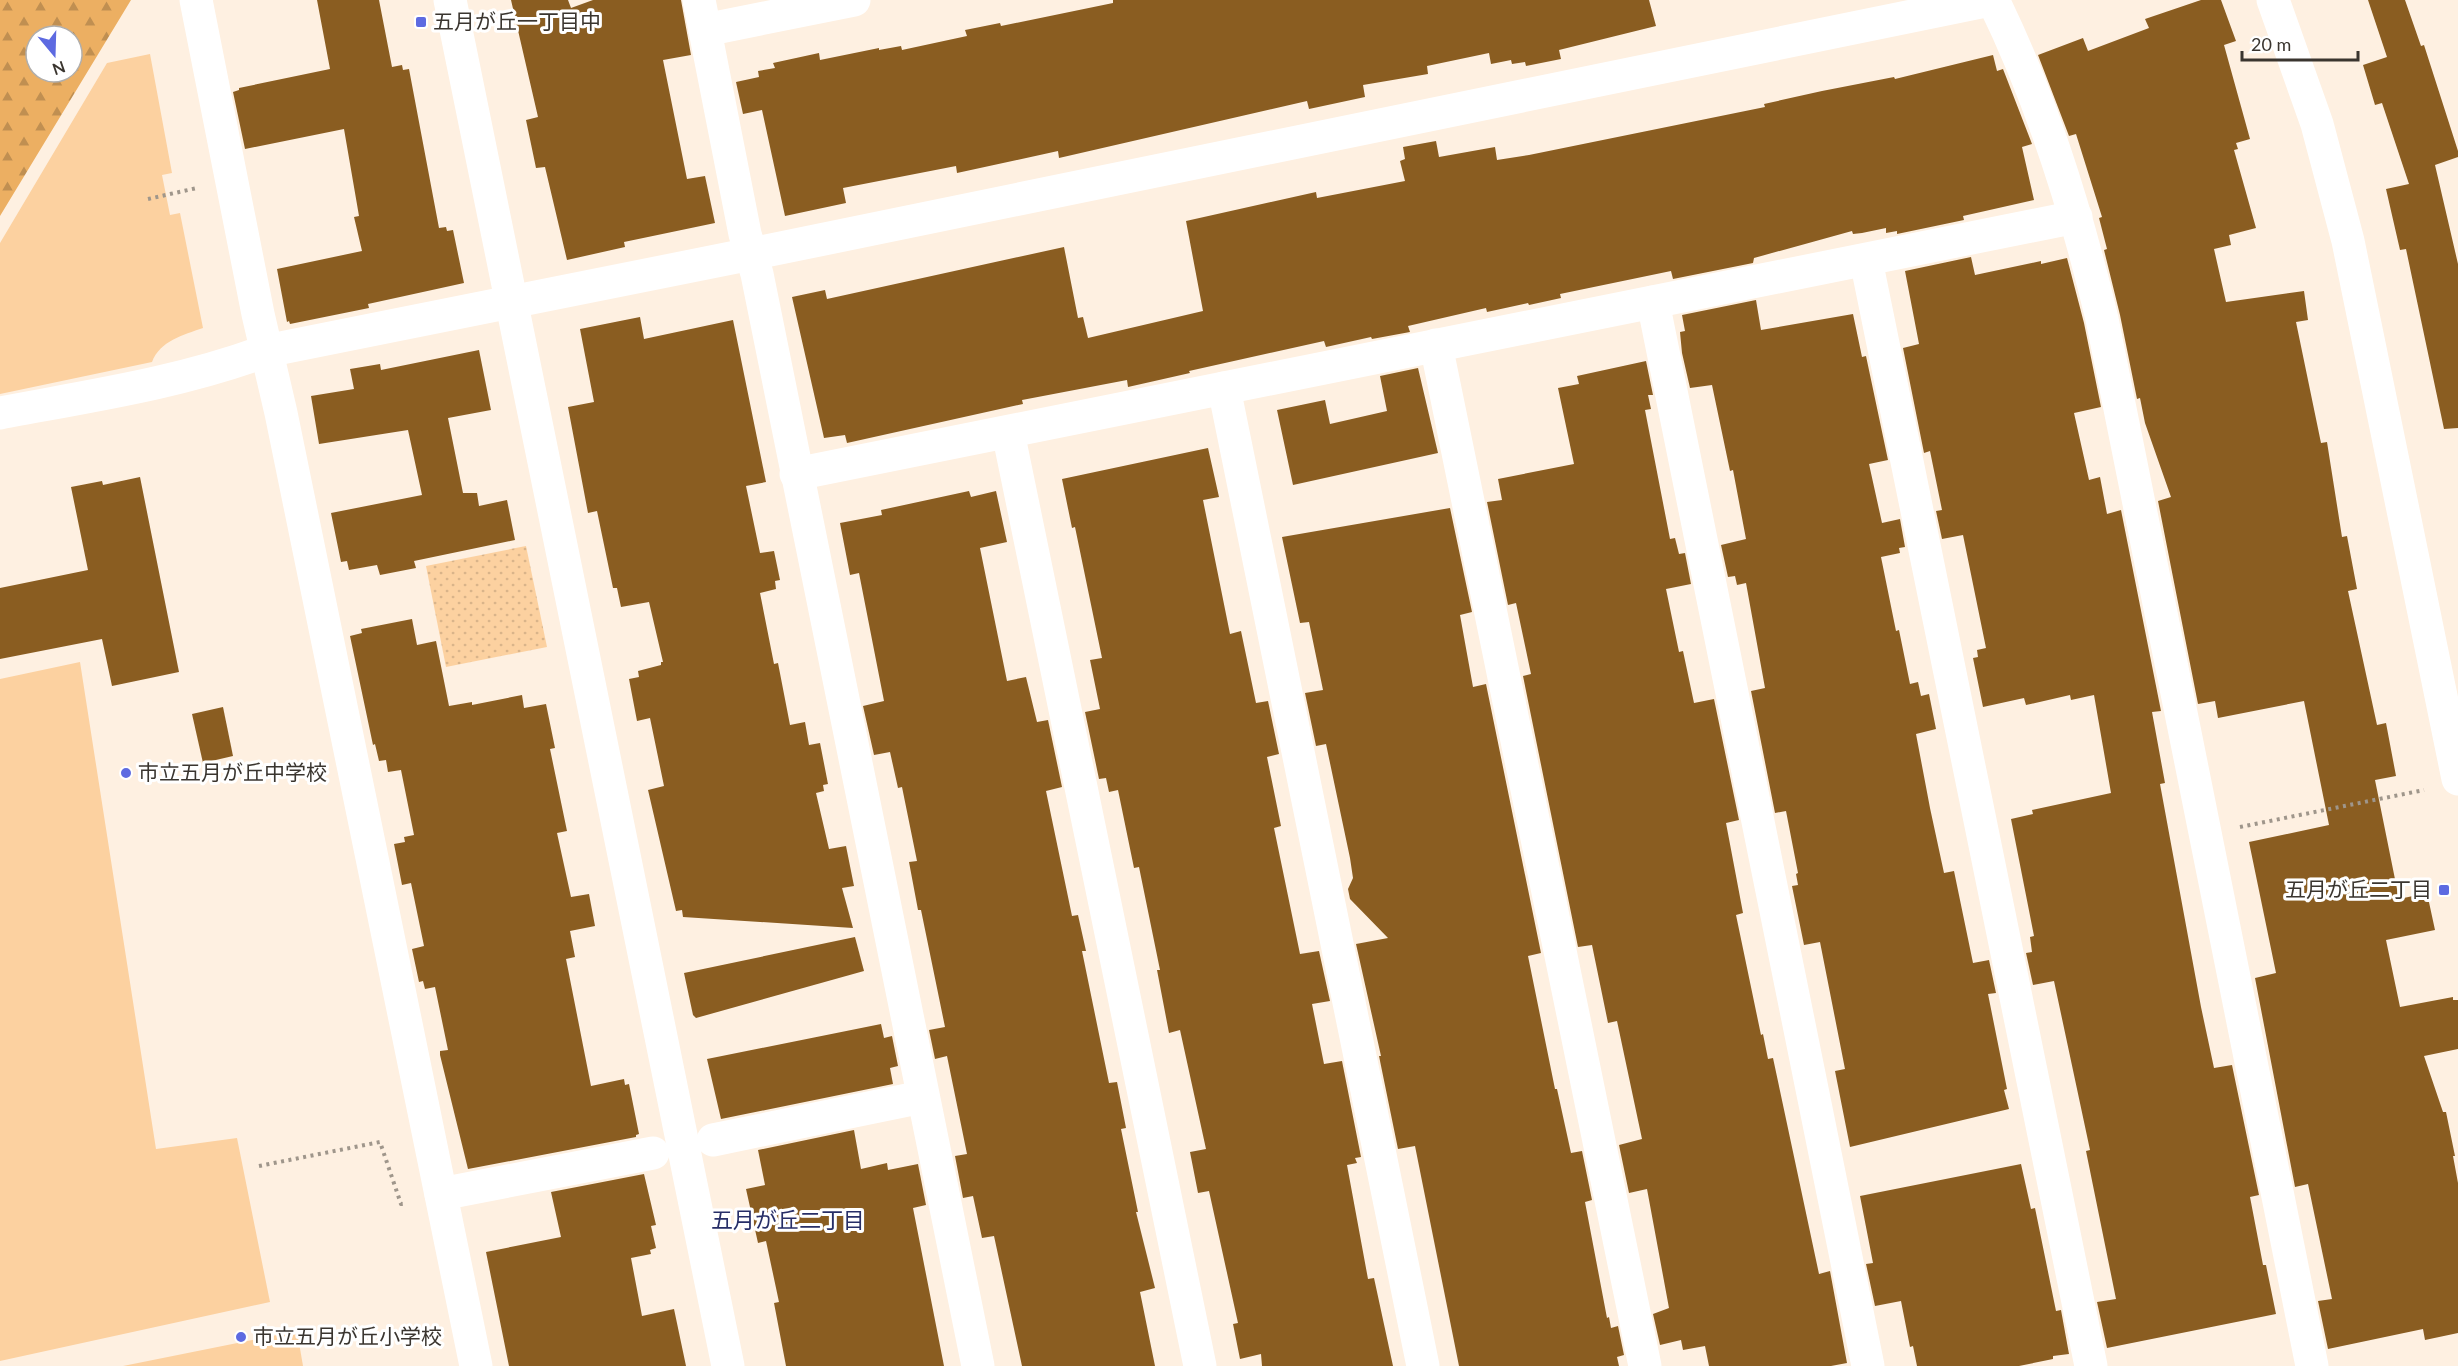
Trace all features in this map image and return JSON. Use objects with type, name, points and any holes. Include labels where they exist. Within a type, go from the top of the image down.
[{"type":"street","points":[[196,0],[266,351],[281,413],[476,1366]]},
{"type":"street","points":[[450,0],[728,1366]]},
{"type":"street","points":[[854,0],[702,15],[978,1366]]},
{"type":"street","points":[[0,413],[169,382],[226,366],[266,351],[1992,0],[2042,115],[2076,217],[2102,319],[2313,1366]]},
{"type":"street","points":[[2273,0],[2317,124],[2348,241],[2458,779]]},
{"type":"street","points":[[796,474],[2076,217]]},
{"type":"street","points":[[1866,260],[2091,1366]]},
{"type":"street","points":[[1653,302],[1868,1366]]},
{"type":"street","points":[[1436,345],[1645,1366]]},
{"type":"street","points":[[1224,388],[1422,1366]]},
{"type":"street","points":[[1008,432],[1200,1366]]},
{"type":"street","points":[[713,1140],[922,1097]]},
{"type":"street","points":[[441,1194],[653,1153]]},
{"type":"path","points":[[148,199],[201,187]]},
{"type":"path","points":[[2206,834],[2425,789]]},
{"type":"path","points":[[259,1166],[380,1142],[383,1156],[399,1193]]},
{"type":"shaded area","points":[[150,54],[172,173],[162,175],[170,215],[180,213],[203,328],[166,344],[152,362],[0,394],[0,243],[107,63]]},
{"type":"shaded area","points":[[526,546],[547,647],[446,667],[426,566]]},
{"type":"shaded area","points":[[80,662],[156,1149],[237,1138],[270,1302],[0,1361],[0,679]]},
{"type":"shaded area","points":[[297,1331],[303,1366],[123,1366]]},
{"type":"green space","points":[[0,0],[131,0],[84,77],[84,24],[24,24],[24,84],[80,84],[0,216]]},
{"type":"building","points":[[317,0],[379,0],[392,67],[402,65],[403,70],[409,69],[439,228],[446,227],[447,231],[453,230],[464,283],[368,304],[369,308],[290,324],[289,321],[287,322],[277,269],[362,251],[354,217],[359,216],[344,129],[245,149],[233,92],[239,88],[330,69]]},
{"type":"building","points":[[511,0],[568,0],[571,8],[593,0],[681,0],[691,55],[663,60],[687,179],[705,176],[715,223],[624,242],[625,247],[567,260],[545,167],[536,168],[526,120],[538,117]]},
{"type":"building","points":[[1113,0],[1649,0],[1656,26],[1559,50],[1561,59],[1526,66],[1525,62],[1512,64],[1511,60],[1491,64],[1489,53],[1427,66],[1428,74],[1363,85],[1365,97],[1309,109],[1307,101],[1059,158],[1058,151],[957,173],[956,166],[843,188],[846,203],[785,216],[762,110],[743,114],[736,82],[759,77],[758,71],[775,68],[773,63],[819,53],[820,60],[879,48],[879,50],[901,46],[902,50],[967,36],[965,30],[1000,23],[1001,26],[1113,3]]},
{"type":"building","points":[[2201,0],[2221,0],[2236,41],[2224,45],[2250,139],[2236,143],[2238,149],[2234,150],[2256,228],[2229,235],[2231,245],[2214,249],[2226,302],[2304,291],[2308,320],[2296,322],[2321,443],[2327,442],[2342,537],[2347,536],[2357,589],[2348,591],[2377,725],[2386,723],[2396,776],[2375,780],[2399,899],[2427,893],[2435,930],[2386,940],[2400,1007],[2453,997],[2453,1000],[2458,1000],[2458,1049],[2424,1056],[2443,1112],[2446,1112],[2455,1156],[2453,1156],[2458,1183],[2458,1333],[2425,1340],[2423,1329],[2328,1349],[2318,1301],[2332,1299],[2308,1184],[2295,1187],[2255,978],[2276,973],[2249,842],[2329,825],[2304,701],[2218,718],[2215,701],[2198,704],[2158,501],[2171,497],[2145,423],[2140,398],[2137,399],[2104,250],[2107,249],[2099,218],[2102,217],[2076,134],[2069,136],[2038,55],[2083,38],[2088,51],[2149,28],[2145,19]]},
{"type":"building","points":[[2368,0],[2405,0],[2421,46],[2424,45],[2458,151],[2458,157],[2435,165],[2458,264],[2458,428],[2444,429],[2406,249],[2400,250],[2386,189],[2409,184],[2382,103],[2375,105],[2363,65],[2387,57]]},
{"type":"building","points":[[1993,55],[1997,71],[2003,69],[2032,144],[2022,147],[2034,200],[1963,216],[1964,220],[1897,234],[1897,231],[1886,233],[1886,228],[1853,234],[1852,231],[1754,258],[1753,263],[1673,279],[1671,271],[1560,294],[1561,298],[1529,305],[1528,303],[1487,312],[1486,308],[1408,326],[1410,332],[1372,339],[1371,337],[1326,347],[1324,341],[1128,387],[1127,380],[1022,400],[1023,404],[847,443],[845,435],[824,438],[792,297],[825,290],[827,299],[1064,247],[1078,318],[1083,317],[1088,338],[1203,311],[1186,221],[1316,192],[1317,198],[1405,181],[1400,161],[1405,159],[1403,147],[1436,141],[1439,157],[1495,147],[1497,160],[1765,107],[1764,104],[1894,77],[1895,79]]},
{"type":"building","points":[[1971,257],[1975,275],[2067,258],[2084,323],[2101,407],[2074,413],[2089,480],[2100,477],[2107,514],[2121,510],[2161,711],[2152,712],[2165,783],[2160,784],[2201,1007],[2214,1068],[2232,1065],[2259,1195],[2250,1197],[2263,1265],[2266,1265],[2276,1314],[2107,1348],[2097,1302],[2116,1299],[2086,1151],[2090,1150],[2054,981],[2033,985],[2026,953],[2032,952],[2030,937],[2034,936],[2011,819],[2033,814],[2032,810],[2111,793],[2094,695],[2071,700],[2070,695],[2026,705],[2024,698],[1983,707],[1973,658],[1978,657],[1977,650],[1986,648],[1963,535],[1942,539],[1936,511],[1942,510],[1930,451],[1924,453],[1903,348],[1919,344],[1905,271]]},
{"type":"building","points":[[1756,300],[1761,330],[1853,314],[1862,357],[1866,356],[1888,460],[1869,464],[1882,523],[1900,519],[1905,547],[1899,548],[1900,553],[1881,557],[1896,631],[1899,630],[1910,684],[1918,682],[1921,696],[1929,694],[1936,729],[1916,734],[1930,808],[1944,873],[1954,871],[1973,963],[1989,960],[1996,993],[1988,994],[2007,1089],[2004,1090],[2009,1109],[1850,1147],[1835,1071],[1845,1069],[1820,942],[1804,945],[1792,886],[1798,885],[1796,874],[1798,873],[1786,811],[1775,813],[1751,691],[1765,688],[1746,583],[1737,585],[1735,576],[1728,577],[1721,545],[1746,539],[1733,470],[1730,471],[1712,385],[1690,388],[1682,353],[1680,332],[1685,331],[1682,315]]},
{"type":"building","points":[[640,317],[644,339],[733,320],[766,482],[746,486],[760,553],[774,551],[780,580],[775,581],[776,589],[760,593],[774,664],[778,663],[790,725],[805,722],[809,745],[820,743],[828,784],[823,785],[824,791],[816,793],[829,849],[846,846],[854,886],[842,888],[853,928],[683,917],[682,910],[676,911],[648,790],[664,786],[650,718],[637,721],[629,679],[639,677],[638,671],[661,665],[663,662],[649,602],[621,607],[617,588],[613,588],[597,511],[588,513],[568,407],[594,402],[580,329]]},
{"type":"building","points":[[479,350],[491,410],[448,418],[463,493],[477,493],[479,506],[507,500],[515,540],[414,561],[416,568],[380,575],[377,565],[349,570],[347,561],[341,562],[331,513],[422,495],[408,430],[319,444],[311,396],[354,389],[350,369],[380,364],[381,370]]},
{"type":"building","points":[[1646,361],[1653,395],[1648,395],[1651,409],[1645,410],[1670,539],[1675,538],[1679,554],[1685,553],[1691,584],[1666,589],[1679,652],[1683,651],[1694,703],[1714,699],[1739,820],[1726,823],[1743,913],[1736,915],[1761,1035],[1763,1034],[1768,1059],[1773,1058],[1819,1274],[1830,1271],[1847,1363],[1831,1366],[1709,1366],[1705,1346],[1683,1350],[1681,1340],[1660,1345],[1653,1314],[1669,1308],[1647,1189],[1629,1193],[1619,1145],[1642,1139],[1617,1021],[1608,1023],[1592,945],[1578,947],[1523,676],[1531,674],[1516,603],[1508,605],[1487,502],[1502,500],[1498,479],[1574,464],[1558,388],[1579,384],[1577,376]]},
{"type":"building","points":[[1418,368],[1438,453],[1293,485],[1277,410],[1325,400],[1330,424],[1387,411],[1380,376]]},
{"type":"building","points":[[1208,448],[1219,497],[1203,500],[1230,634],[1241,631],[1256,703],[1268,701],[1279,754],[1267,757],[1281,826],[1274,828],[1300,954],[1319,951],[1330,1001],[1312,1004],[1324,1064],[1342,1061],[1361,1157],[1355,1158],[1357,1163],[1347,1165],[1368,1279],[1374,1278],[1393,1366],[1262,1366],[1261,1354],[1240,1359],[1233,1324],[1238,1323],[1209,1191],[1198,1193],[1190,1152],[1206,1149],[1180,1030],[1169,1033],[1157,970],[1160,970],[1139,867],[1134,868],[1118,790],[1109,792],[1106,778],[1099,779],[1085,712],[1100,709],[1090,660],[1102,658],[1075,527],[1072,528],[1062,479]]},
{"type":"building","points":[[140,477],[179,672],[112,686],[102,639],[0,659],[0,588],[88,570],[71,487],[102,481],[103,485]]},
{"type":"building","points":[[969,491],[971,497],[996,491],[1007,542],[980,548],[1007,681],[1026,677],[1037,722],[1048,720],[1062,787],[1046,791],[1072,916],[1078,915],[1086,951],[1082,951],[1109,1083],[1117,1082],[1126,1128],[1121,1129],[1138,1212],[1136,1212],[1155,1288],[1140,1292],[1155,1366],[1022,1366],[994,1236],[982,1238],[973,1196],[963,1198],[955,1156],[967,1154],[947,1056],[935,1059],[929,1030],[945,1027],[909,862],[917,861],[902,787],[898,788],[890,752],[874,755],[863,706],[884,701],[859,573],[850,575],[840,523],[882,515],[881,510]]},
{"type":"building","points":[[1450,508],[1472,612],[1460,615],[1473,687],[1486,684],[1541,953],[1528,956],[1555,1089],[1557,1089],[1571,1153],[1582,1151],[1592,1200],[1585,1202],[1607,1318],[1609,1317],[1611,1328],[1618,1326],[1624,1355],[1617,1357],[1619,1366],[1459,1366],[1415,1146],[1398,1149],[1379,1056],[1381,1056],[1356,944],[1388,938],[1350,899],[1348,889],[1353,878],[1350,858],[1326,744],[1316,746],[1305,693],[1323,690],[1309,622],[1300,623],[1282,537]]},
{"type":"building","points":[[412,619],[417,645],[436,641],[449,706],[472,702],[472,705],[522,695],[524,708],[546,704],[555,748],[550,749],[567,831],[557,833],[571,897],[589,894],[595,926],[570,931],[575,957],[566,959],[591,1086],[624,1079],[625,1085],[629,1084],[639,1134],[636,1137],[468,1169],[440,1055],[440,1051],[448,1050],[435,987],[425,989],[423,981],[419,982],[412,949],[424,946],[411,883],[402,885],[394,844],[405,842],[404,837],[414,835],[401,770],[388,772],[386,760],[379,761],[375,744],[373,745],[350,636],[362,633],[361,629]]},
{"type":"building","points":[[223,707],[233,756],[203,763],[192,714]]},
{"type":"building","points":[[855,937],[864,971],[696,1018],[693,1015],[684,973]]},
{"type":"building","points":[[881,1024],[884,1038],[892,1036],[898,1066],[890,1068],[893,1084],[721,1119],[707,1059]]},
{"type":"building","points":[[854,1130],[861,1169],[887,1163],[888,1170],[918,1164],[926,1205],[913,1208],[944,1366],[786,1366],[774,1303],[779,1302],[766,1241],[758,1243],[746,1189],[765,1185],[758,1150]]},
{"type":"building","points":[[2021,1164],[2031,1209],[2035,1208],[2056,1311],[2061,1310],[2069,1354],[2019,1366],[1917,1366],[1913,1346],[1910,1347],[1901,1301],[1875,1306],[1866,1264],[1873,1263],[1860,1196]]},
{"type":"building","points":[[644,1174],[656,1225],[651,1226],[656,1248],[650,1250],[651,1254],[631,1258],[642,1316],[674,1309],[686,1366],[509,1366],[486,1252],[561,1237],[551,1192]]},
{"type":"place","name":"五月が丘一丁目中","points":[[421,22]]},
{"type":"place","name":"市立五月が丘中学校","points":[[126,773]]},
{"type":"place","name":"五月が丘二丁目","points":[[2444,890]]},
{"type":"place","name":"市立五月が丘小学校","points":[[241,1337]]},
{"type":"district","name":"五月が丘二丁目","points":[[788,1220]]}]
